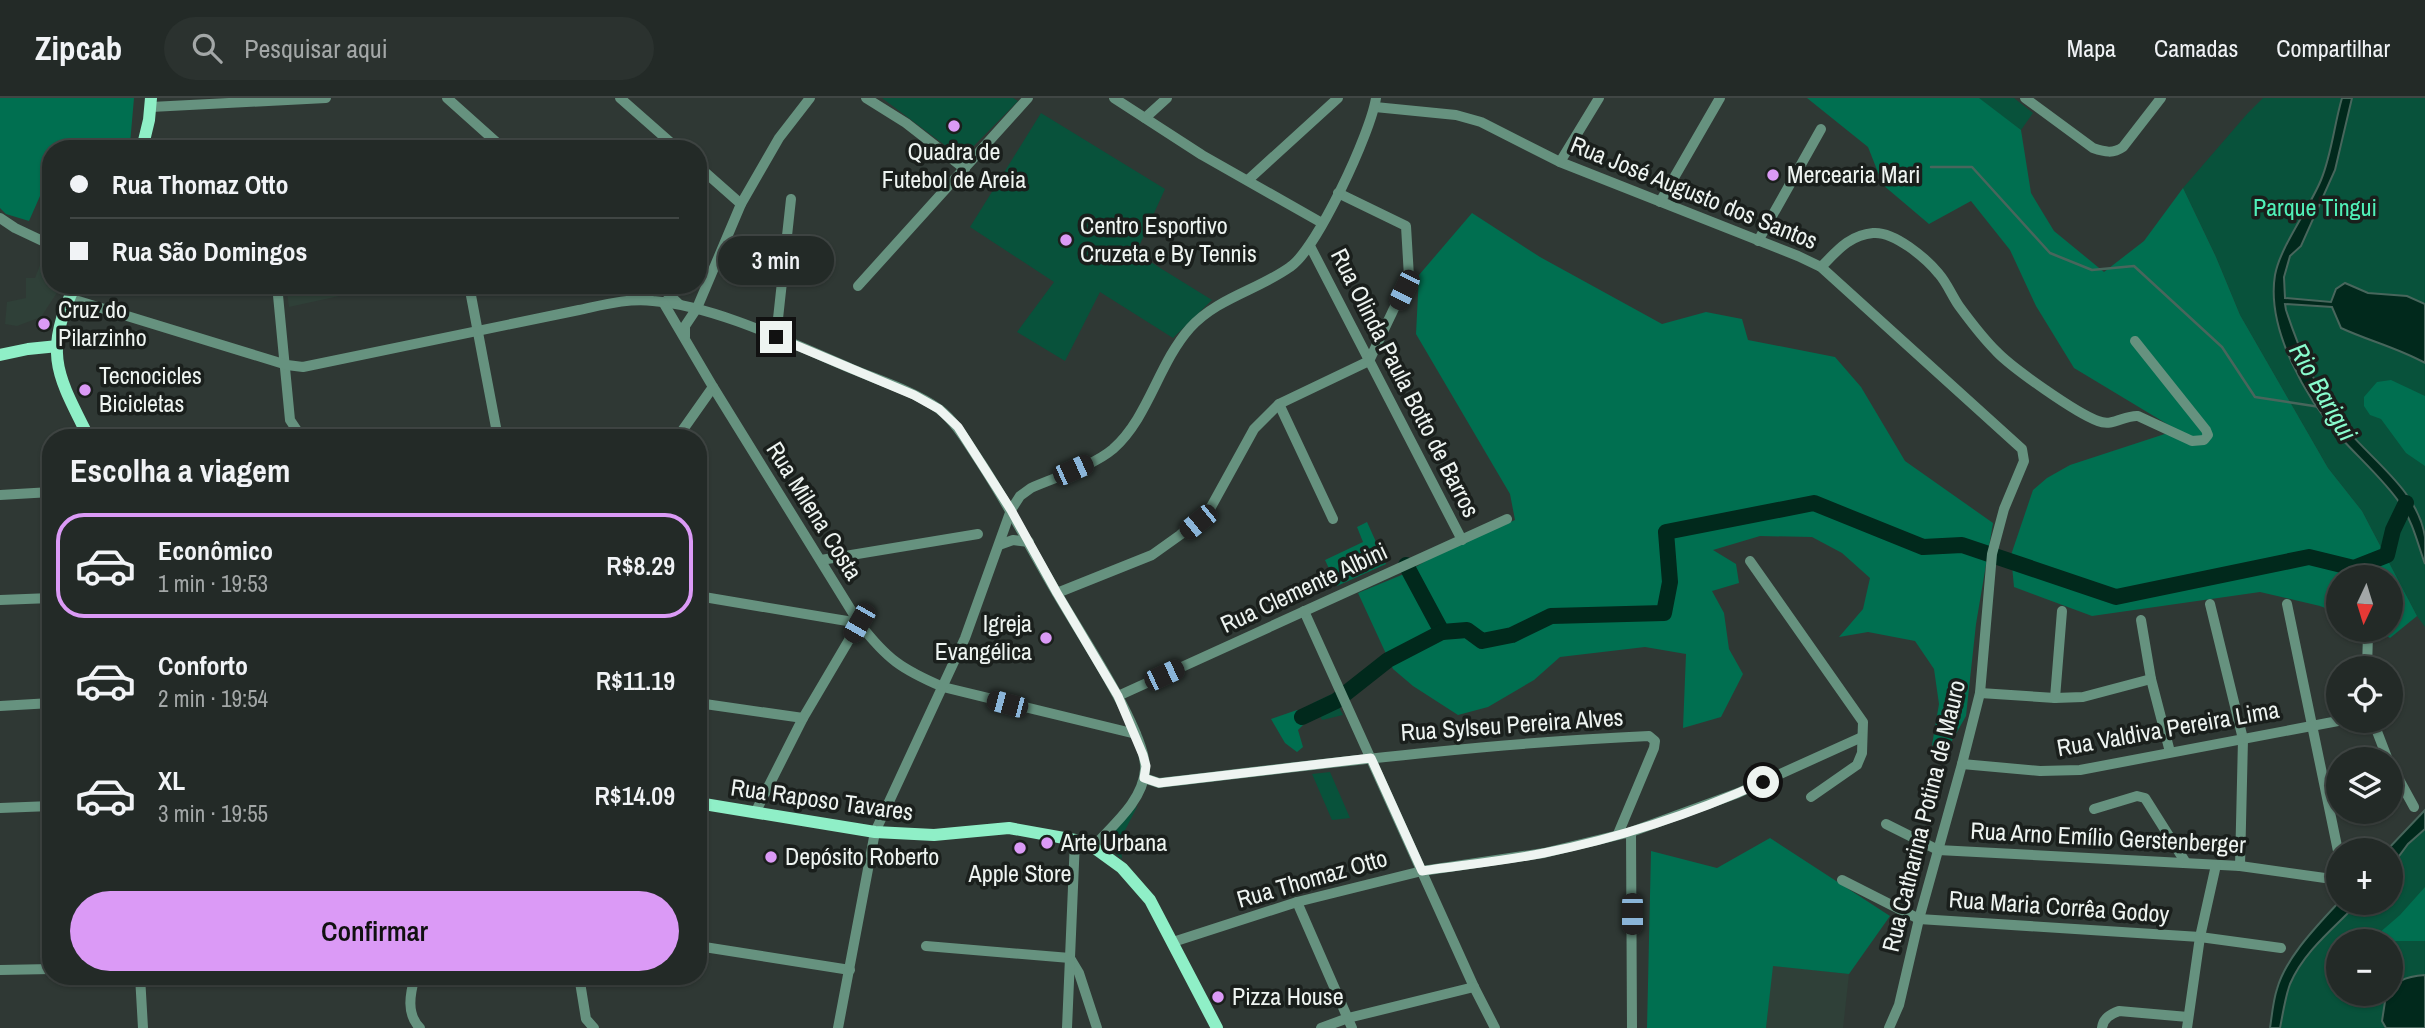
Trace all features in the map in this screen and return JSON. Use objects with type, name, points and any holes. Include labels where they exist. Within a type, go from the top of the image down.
[{"type":"main road","points":[[144,140],[151,102]]},
{"type":"main road","points":[[74,294],[59,324],[57,357],[60,376],[85,429]]},
{"type":"main road","points":[[58,346],[76,294]]},
{"type":"main road","points":[[0,355],[58,346]]},
{"type":"main road","name":"Rua Raposo Tavares","points":[[707,805],[874,832],[934,835],[1009,828],[1075,840],[1093,847],[1122,868],[1150,900],[1217,1028]]},
{"type":"street","points":[[151,102],[326,98]]},
{"type":"street","points":[[447,98],[494,140]]},
{"type":"street","points":[[620,98],[668,140]]},
{"type":"street","points":[[707,284],[741,204],[779,138],[810,98]]},
{"type":"street","points":[[866,98],[905,123],[965,169]]},
{"type":"street","points":[[858,286],[1028,98]]},
{"type":"street","points":[[1114,98],[1322,223]]},
{"type":"street","points":[[1145,118],[1167,98]]},
{"type":"street","points":[[1248,180],[1339,98]]},
{"type":"street","points":[[1560,162],[1599,98]]},
{"type":"street","points":[[1660,202],[1720,98]]},
{"type":"street","points":[[2025,98],[2093,148],[2106,152],[2117,151],[2123,147],[2161,98]]},
{"type":"street","points":[[838,1028],[874,832],[965,638],[1011,510],[1020,496],[1031,488],[1111,451],[1124,438],[1152,393],[1165,364],[1190,328],[1212,309],[1278,276],[1294,265],[1310,247],[1338,193],[1375,100]]},
{"type":"street","name":"Rua José Augusto dos Santos","points":[[1375,100],[1482,122],[1560,162],[1821,267],[2022,449]]},
{"type":"street","points":[[1758,241],[1821,129]]},
{"type":"street","points":[[707,174],[741,204]]},
{"type":"street","points":[[1057,593],[1152,555],[1198,522],[1211,507],[1254,429],[1279,404],[1369,361],[1409,277],[1406,226],[1338,193]]},
{"type":"street","points":[[776,337],[791,199]]},
{"type":"street","points":[[0,218],[42,241]]},
{"type":"street","points":[[1821,267],[1840,246],[1857,237],[1875,232],[1898,238],[1940,274],[1959,306],[1998,353],[2024,374],[2100,422],[2114,423],[2129,416],[2138,416],[2192,441],[2204,440],[2208,435],[2206,430],[2134,341]]},
{"type":"street","name":"Rua Olinda Paula Botto de Barros","points":[[1310,247],[1462,540]]},
{"type":"street","points":[[279,294],[290,420],[296,429]]},
{"type":"street","points":[[471,294],[496,429]]},
{"type":"street","points":[[650,300],[651,294]]},
{"type":"street","points":[[668,294],[679,304]]},
{"type":"street","points":[[685,337],[685,326],[703,294]]},
{"type":"street","points":[[75,300],[287,365],[310,367],[597,306],[650,300],[697,308],[776,337],[914,395],[939,409],[958,427],[1011,510],[1118,696],[1136,734],[1146,766],[1139,794],[1093,847]]},
{"type":"street","name":"Rua Milena Costa","points":[[663,302],[859,623],[881,652],[895,663],[943,687],[1136,734]]},
{"type":"street","points":[[683,429],[713,387]]},
{"type":"street","points":[[1279,404],[1334,519]]},
{"type":"street","name":"Rua Catharina Potina de Mauro","points":[[1889,1028],[1899,1005],[1919,919],[1980,693],[1992,554],[2004,509],[2024,461],[2022,449]]},
{"type":"street","points":[[0,495],[42,493]]},
{"type":"street","name":"Rua Clemente Albini","points":[[1118,696],[1507,519]]},
{"type":"street","points":[[821,560],[978,534]]},
{"type":"street","points":[[999,545],[1013,540],[1029,542]]},
{"type":"street","points":[[1750,561],[1863,723],[1862,753],[1857,765],[1811,797]]},
{"type":"street","points":[[0,600],[42,598]]},
{"type":"street","points":[[707,598],[859,623],[803,718],[755,813]]},
{"type":"street","points":[[2210,604],[2243,739],[2240,866]]},
{"type":"street","points":[[2287,604],[2335,838]]},
{"type":"street","points":[[1304,611],[1474,988],[1495,1028]]},
{"type":"street","points":[[2056,698],[2062,611]]},
{"type":"street","points":[[2141,620],[2151,679],[2170,752]]},
{"type":"street","points":[[1980,693],[2083,697],[2151,679]]},
{"type":"street","points":[[707,703],[803,718]]},
{"type":"street","points":[[0,706],[42,704]]},
{"type":"street","name":"Rua Valdiva Pereira Lima","points":[[1962,764],[2040,771],[2080,770],[2326,723]]},
{"type":"street","name":"Rua Sylseu Pereira Alves","points":[[1144,778],[1159,783],[1548,740],[1650,736],[1655,741],[1618,834]]},
{"type":"street","name":"Rua Thomaz Otto","points":[[1173,942],[1297,902],[1422,871],[1544,853],[1631,832],[1738,793],[1862,737]]},
{"type":"street","points":[[2403,787],[2414,807]]},
{"type":"street","points":[[2094,809],[2137,796],[2145,798],[2186,863]]},
{"type":"street","points":[[0,808],[42,806]]},
{"type":"street","name":"Rua Arno Emílio Gerstenberger","points":[[1886,824],[1938,850],[2240,866],[2326,878]]},
{"type":"street","points":[[1631,832],[1632,1028]]},
{"type":"street","points":[[1067,1028],[1075,840]]},
{"type":"street","points":[[2102,1028],[2109,1015],[2119,1011],[2188,1022],[2200,937],[2216,865]]},
{"type":"street","name":"Rua Maria Corrêa Godoy","points":[[1842,880],[1919,919],[2200,937],[2281,948]]},
{"type":"street","points":[[1297,902],[1352,1028]]},
{"type":"street","points":[[926,946],[1070,958]]},
{"type":"street","points":[[707,947],[850,970]]},
{"type":"street","points":[[1070,958],[1079,973],[1097,1028]]},
{"type":"street","points":[[0,970],[42,969]]},
{"type":"street","points":[[141,985],[143,1028]]},
{"type":"street","points":[[413,985],[409,998],[417,1025]]},
{"type":"street","points":[[580,985],[586,1019],[594,1028]]},
{"type":"street","points":[[1321,1028],[1348,1018],[1474,988]]},
{"type":"shaded area","points":[[2342,98],[2352,98],[2335,170],[2301,246],[2290,256],[2284,277],[2285,298],[2331,302],[2336,289],[2345,283],[2368,293],[2407,296],[2425,304],[2425,363],[2341,328],[2332,307],[2285,304],[2286,310],[2310,370],[2333,412],[2392,477],[2413,505],[2421,520],[2425,537],[2425,564],[2412,526],[2401,505],[2381,479],[2341,438],[2302,384],[2283,340],[2277,318],[2274,296],[2278,264],[2321,180]]},
{"type":"shaded area","points":[[42,260],[42,294],[56,294],[41,317],[17,326],[5,324],[7,302],[26,298],[26,278],[35,278]]},
{"type":"shaded area","points":[[287,294],[348,294],[289,307]]},
{"type":"shaded area","points":[[2425,810],[2425,829],[2403,851],[2403,838],[2398,838]]},
{"type":"shaded area","points":[[2328,915],[2346,915],[2331,929],[2326,929],[2326,934],[2303,961],[2290,984],[2280,1028],[2270,1028],[2281,977],[2303,943]]},
{"type":"shaded area","points":[[1772,965],[1849,974],[1843,1028],[1766,1028]]},
{"type":"shaded area","points":[[2425,975],[2425,1028],[2386,1028],[2382,1021],[2384,1006],[2403,1006],[2403,980]]},
{"type":"green space","points":[[0,98],[134,98],[130,140],[42,140],[42,191],[29,221],[6,214],[0,208]]},
{"type":"green space","points":[[882,98],[1013,98],[1018,101],[962,158]]},
{"type":"green space","points":[[1807,98],[1979,98],[2021,130],[2031,193],[2054,231],[2104,272],[2144,241],[2183,188],[2240,315],[2328,468],[2362,511],[2390,565],[2326,565],[2326,608],[2260,592],[2092,616],[2014,587],[2011,555],[2033,490],[2047,478],[2070,465],[2177,430],[2074,368],[2036,306],[2010,250],[1971,201],[1929,224],[1883,185],[1868,147]]},
{"type":"green space","points":[[1976,98],[2014,98],[2033,113],[2021,130]]},
{"type":"green space","name":"Parque Tingui","points":[[2263,98],[2425,98],[2425,627],[2403,589],[2403,565],[2390,565],[2362,511],[2328,468],[2240,315],[2183,188]]},
{"type":"green space","name":"Centro Esportivo Cruzeta e By Tennis","points":[[1041,113],[1165,189],[1136,253],[1212,300],[1173,338],[1100,292],[1065,361],[1017,332],[1054,282],[970,227]]},
{"type":"green space","points":[[1472,213],[1540,257],[1662,324],[1706,312],[1742,319],[1748,340],[1835,357],[1861,387],[1905,461],[1993,523],[1976,624],[1966,716],[1945,753],[1932,745],[1939,704],[1934,669],[1915,641],[1868,632],[1839,637],[1863,609],[1870,578],[1842,553],[1812,537],[1760,536],[1713,550],[1736,564],[1739,583],[1712,591],[1724,613],[1729,649],[1743,674],[1721,717],[1683,728],[1686,654],[1645,647],[1560,657],[1534,680],[1488,707],[1458,715],[1413,686],[1393,669],[1358,593],[1404,574],[1439,553],[1515,520],[1510,494],[1416,334],[1419,275]]},
{"type":"green space","points":[[2391,380],[2425,396],[2425,466],[2406,453],[2381,419],[2370,415],[2364,406],[2364,397],[2377,382]]},
{"type":"green space","points":[[1367,522],[1386,564],[1337,586],[1325,560],[1363,542],[1357,527]]},
{"type":"green space","points":[[2403,589],[2417,616],[2403,627]]},
{"type":"green space","points":[[1332,694],[1343,715],[1322,720],[1313,703]]},
{"type":"green space","points":[[1297,710],[1306,722],[1298,730],[1303,747],[1297,752],[1285,743],[1271,719]]},
{"type":"green space","points":[[1330,772],[1350,818],[1332,820],[1312,774]]},
{"type":"green space","points":[[1138,805],[1120,840],[1122,859],[1106,846],[1108,836]]},
{"type":"green space","points":[[2425,810],[2425,1028],[2270,1028],[2281,977],[2303,943],[2328,915],[2403,915],[2403,838],[2398,838]]},
{"type":"green space","points":[[1770,838],[1890,916],[1849,974],[1773,966],[1766,1028],[1647,1028],[1651,851],[1717,868]]},
{"type":"green space","points":[[2425,887],[2425,941],[2403,941],[2403,929],[2384,929],[2403,915]]},
{"type":"waterway","name":"Rio Barigui","points":[[1931,167],[1972,167],[2050,253],[2092,270],[2134,266],[2222,347],[2255,397],[2320,407]]},
{"type":"waterway","points":[[1302,717],[1336,701],[1388,660],[1442,632],[1467,630],[1482,641],[1512,635],[1551,616],[1664,613],[1670,582],[1666,532],[1814,503],[1923,547],[1962,545],[2116,597],[2309,557],[2354,568],[2387,555],[2393,530],[2406,503]]},
{"type":"waterway","points":[[1406,565],[1442,632]]},
{"type":"place","name":"Quadra de Futebol de Areia","points":[[954,126]]},
{"type":"place","name":"Mercearia Mari","points":[[1773,175]]},
{"type":"place","name":"Centro Esportivo Cruzeta e By Tennis","points":[[1066,240]]},
{"type":"place","name":"Cruz do Pilarzinho","points":[[44,324]]},
{"type":"place","name":"Tecnocicles Bicicletas","points":[[85,390]]},
{"type":"place","name":"Igreja Evangélica","points":[[1046,638]]},
{"type":"place","name":"Arte Urbana","points":[[1047,843]]},
{"type":"place","name":"Apple Store","points":[[1020,848]]},
{"type":"place","name":"Depósito Roberto","points":[[771,857]]},
{"type":"place","name":"Pizza House","points":[[1218,997]]},
{"type":"route","points":[[776,337],[914,395],[939,409],[958,427],[1011,510],[1118,696],[1143,755],[1146,766],[1144,778],[1159,783],[1371,758],[1422,871],[1544,853],[1631,832],[1763,782]]}]
